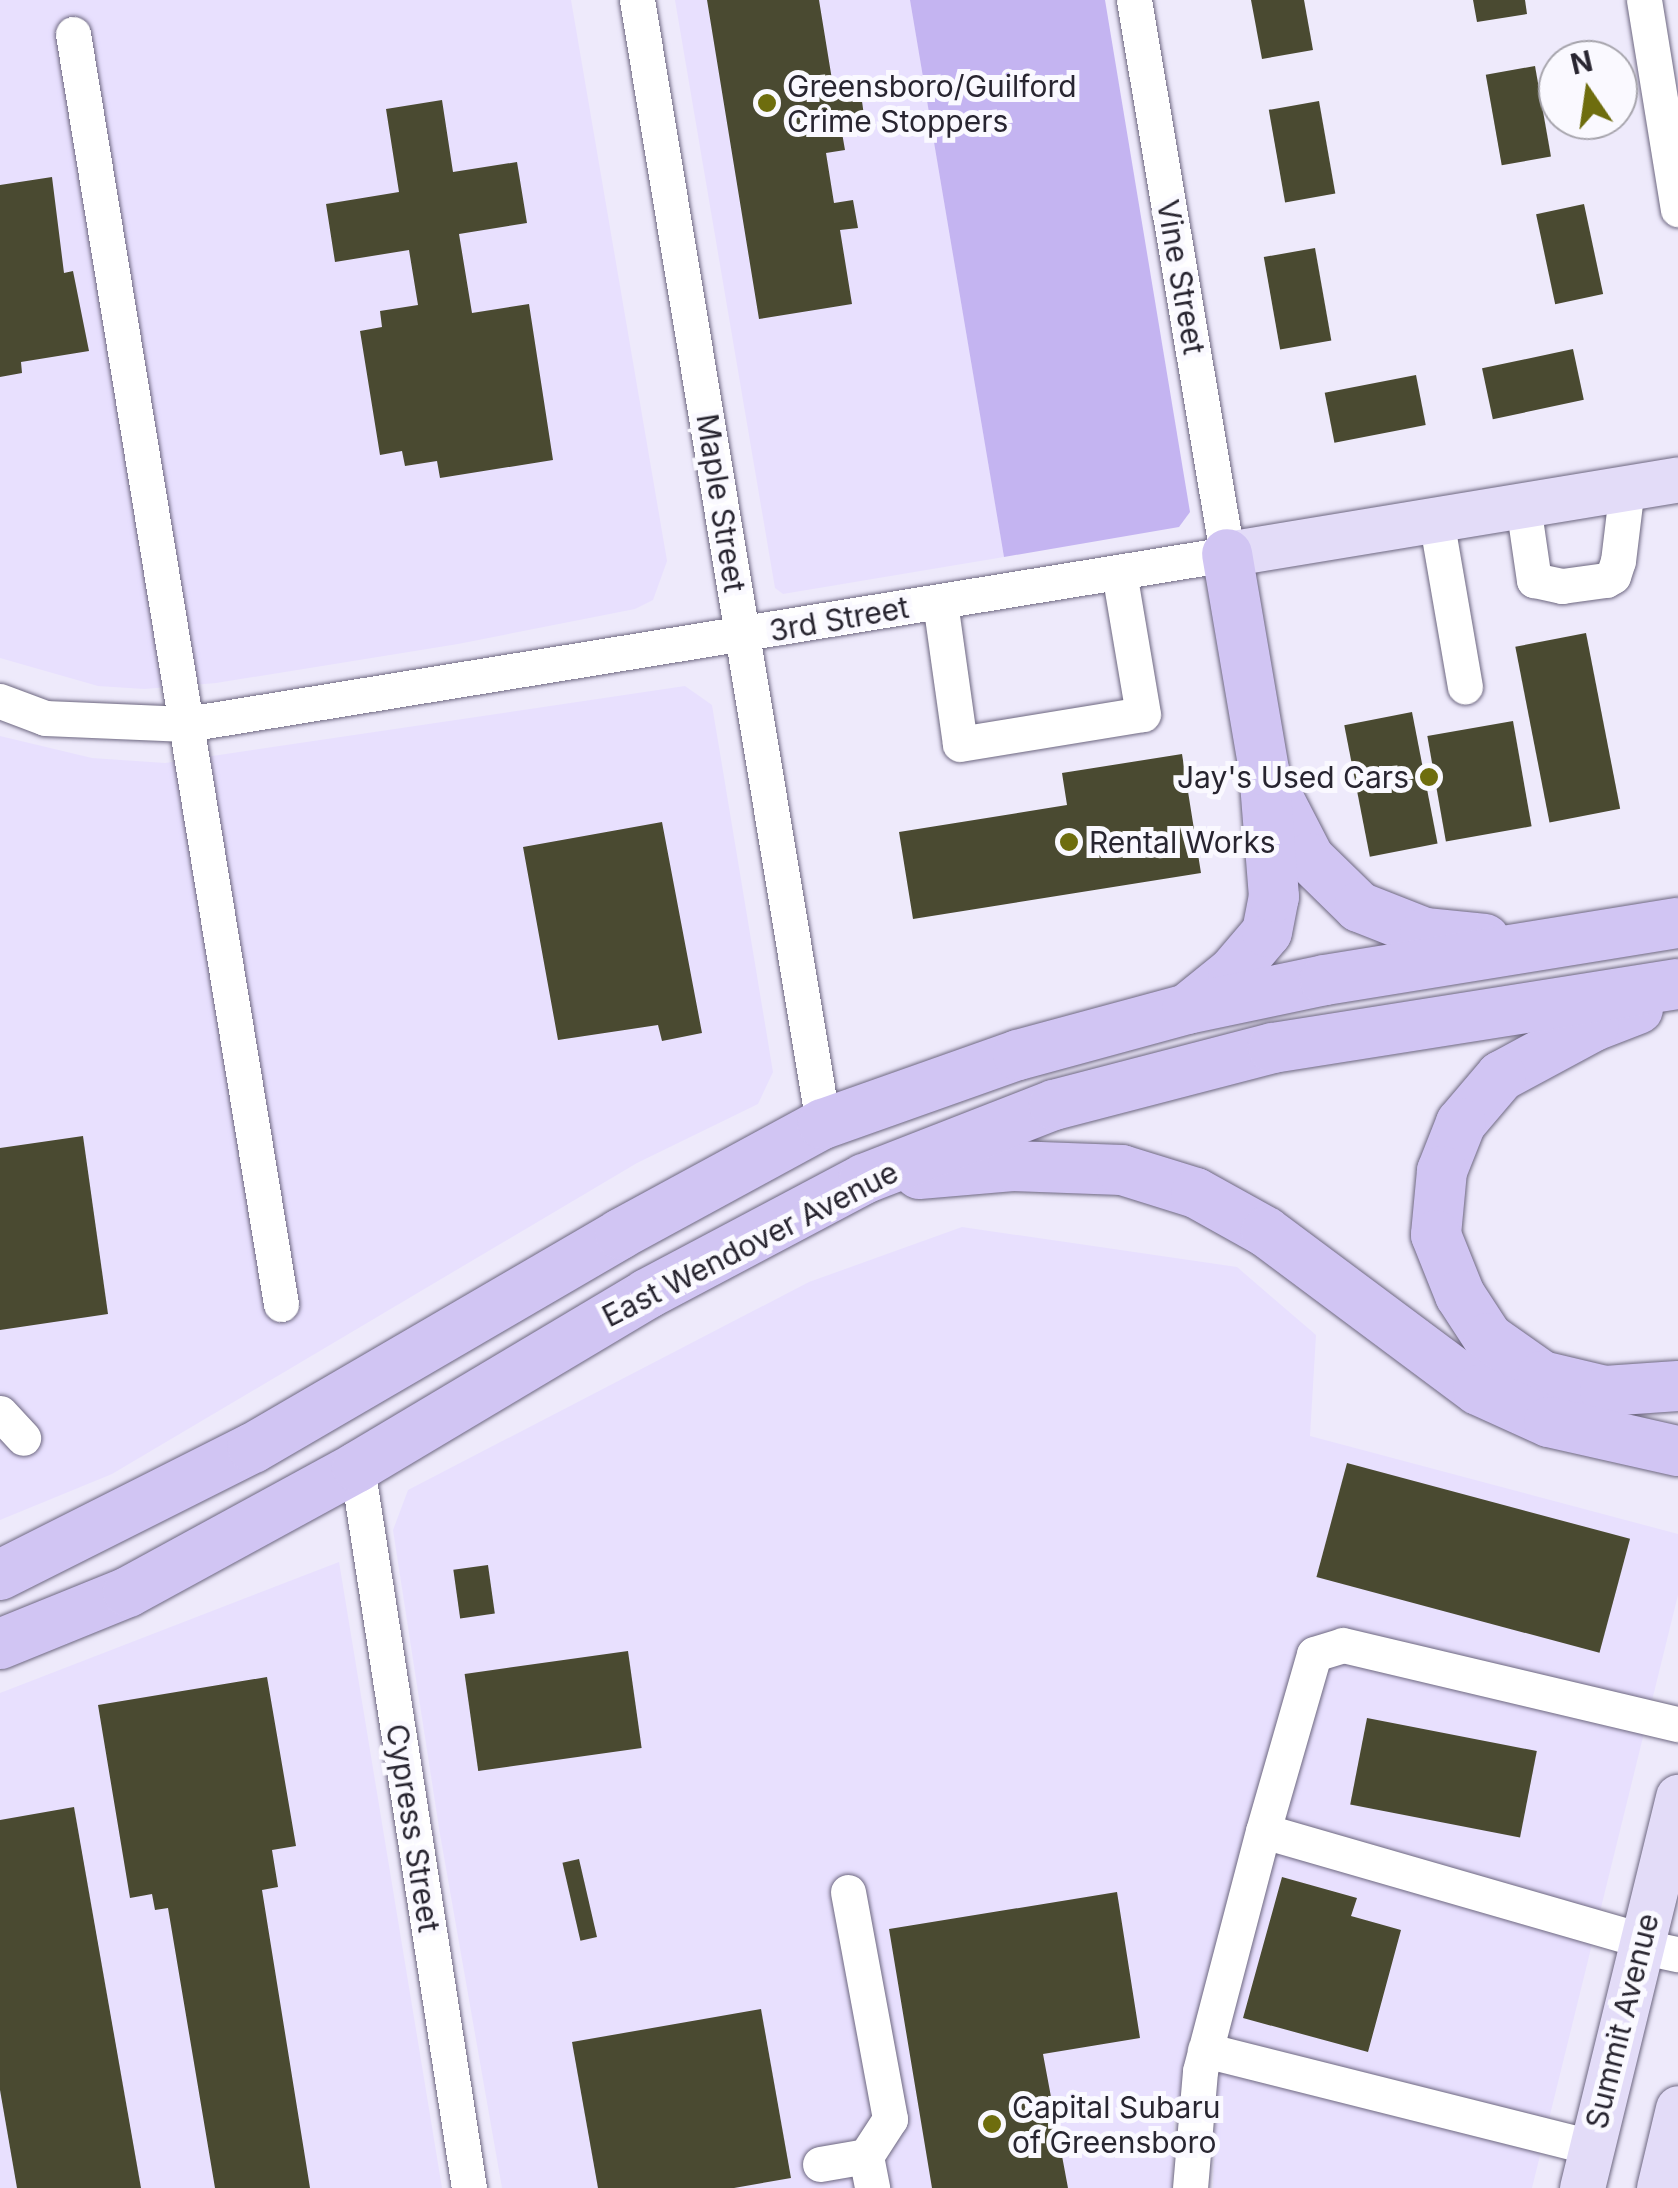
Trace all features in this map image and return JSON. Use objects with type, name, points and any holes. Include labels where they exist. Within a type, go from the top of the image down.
[{"type":"highway","points":[[1187,1008],[1233,972],[1268,932],[1274,897],[1264,770],[1227,554]]},
{"type":"highway","points":[[1264,770],[1310,858],[1359,907],[1425,933],[1542,945]]},
{"type":"highway","points":[[0,1575],[253,1448],[620,1234],[824,1124],[1018,1055],[1187,1008],[1325,980],[1678,923]]},
{"type":"highway","name":"East Wendover Avenue","points":[[0,1644],[128,1592],[357,1467],[646,1294],[864,1179],[1054,1106],[1273,1048],[1678,984]]},
{"type":"highway","points":[[1678,994],[1594,1026],[1501,1076],[1461,1123],[1442,1172],[1436,1235],[1460,1295],[1488,1338],[1542,1376],[1605,1391],[1678,1386]]},
{"type":"highway","points":[[745,1241],[812,1176],[824,1124]]},
{"type":"highway","points":[[864,1179],[1013,1166],[1104,1169],[1122,1170],[1196,1192],[1266,1232],[1478,1390],[1549,1422],[1678,1451]]},
{"type":"highway","points":[[0,1561],[54,1551]]},
{"type":"main road","name":"3rd Street","points":[[1227,554],[1678,479]]},
{"type":"main road","name":"Summit Avenue","points":[[1587,2168],[1653,1947],[1678,1797]]},
{"type":"main road","points":[[1658,2188],[1678,2108]]},
{"type":"street","name":"Maple Street","points":[[637,0],[824,1124]]},
{"type":"street","name":"Vine Street","points":[[1134,0],[1227,554]]},
{"type":"street","points":[[1644,0],[1678,209]]},
{"type":"street","points":[[73,34],[281,1304]]},
{"type":"street","points":[[1523,505],[1534,580],[1542,586],[1606,580],[1613,576],[1618,561],[1627,487]]},
{"type":"street","points":[[1436,520],[1465,688]]},
{"type":"street","name":"3rd Street","points":[[0,700],[45,718],[187,724],[1227,554]]},
{"type":"street","points":[[940,602],[960,744],[1143,714],[1119,572]]},
{"type":"street","name":"Cypress Street","points":[[357,1467],[469,2188]]},
{"type":"street","points":[[1190,2188],[1191,2135],[1204,2050],[1314,1654],[1342,1645],[1678,1724]]},
{"type":"street","points":[[1263,1831],[1653,1947]]},
{"type":"street","points":[[820,2164],[869,2172],[890,2119],[848,1892]]},
{"type":"street","points":[[1204,2050],[1587,2168]]},
{"type":"shaded area","points":[[0,0],[571,0],[667,561],[653,600],[635,609],[458,644],[216,683],[144,689],[98,686],[0,658]]},
{"type":"shaded area","points":[[675,0],[910,0],[1004,557],[783,594],[775,588]]},
{"type":"shaded area","points":[[910,0],[1105,0],[1190,512],[1179,527],[1004,557]]},
{"type":"shaded area","points":[[685,686],[712,705],[773,1072],[758,1104],[637,1163],[112,1474],[0,1520],[0,736],[92,758],[165,763]]},
{"type":"shaded area","points":[[962,1227],[1237,1267],[1316,1335],[1310,1436],[1678,1534],[1678,1595],[1532,2188],[1213,2188],[1215,2110],[1175,2100],[1172,2188],[502,2188],[440,1834],[393,1530],[408,1490],[809,1282]]},
{"type":"shaded area","points":[[339,1562],[442,2188],[0,2188],[0,1693]]},
{"type":"building","points":[[707,0],[819,0],[835,98],[861,94],[865,123],[841,127],[845,150],[826,153],[834,203],[853,200],[858,228],[840,230],[852,304],[759,319]]},
{"type":"building","points":[[1251,0],[1304,0],[1313,50],[1262,59]]},
{"type":"building","points":[[1473,0],[1525,0],[1527,14],[1477,22]]},
{"type":"building","points":[[1535,66],[1538,140],[1548,140],[1551,157],[1502,165],[1486,75]]},
{"type":"building","points":[[442,100],[453,172],[517,162],[527,223],[459,234],[472,313],[529,304],[553,460],[440,478],[437,461],[405,466],[402,451],[380,455],[360,331],[382,327],[380,311],[418,305],[409,250],[335,262],[326,204],[399,192],[386,109]]},
{"type":"building","points":[[1319,101],[1335,194],[1285,202],[1269,110]]},
{"type":"building","points":[[52,177],[64,273],[73,271],[89,351],[21,362],[22,373],[0,377],[0,185]]},
{"type":"building","points":[[1584,204],[1603,294],[1555,304],[1536,214]]},
{"type":"building","points":[[1315,248],[1331,341],[1280,350],[1264,257]]},
{"type":"building","points":[[1573,349],[1584,400],[1493,419],[1482,368]]},
{"type":"building","points":[[1416,375],[1426,425],[1334,443],[1325,393]]},
{"type":"building","points":[[1586,633],[1620,809],[1549,822],[1515,647]]},
{"type":"building","points":[[1412,712],[1438,844],[1370,857],[1344,725]]},
{"type":"building","points":[[1513,721],[1532,826],[1446,841],[1427,736]]},
{"type":"building","points":[[1182,754],[1201,873],[913,919],[899,832],[1067,805],[1062,773]]},
{"type":"building","points":[[662,822],[702,1033],[662,1041],[658,1025],[558,1040],[523,847]]},
{"type":"building","points":[[83,1136],[108,1314],[0,1330],[0,1148]]},
{"type":"building","points":[[1347,1463],[1630,1539],[1599,1653],[1316,1577]]},
{"type":"building","points":[[488,1565],[495,1614],[460,1618],[453,1570]]},
{"type":"building","points":[[628,1651],[642,1748],[478,1771],[465,1674]]},
{"type":"building","points":[[267,1677],[296,1846],[272,1850],[278,1887],[262,1890],[310,2188],[215,2188],[168,1908],[155,1910],[152,1894],[130,1898],[98,1705]]},
{"type":"building","points":[[1367,1718],[1537,1751],[1520,1837],[1350,1804]]},
{"type":"building","points":[[74,1807],[141,2188],[17,2188],[0,2090],[0,1820]]},
{"type":"building","points":[[579,1859],[597,1937],[580,1941],[562,1863]]},
{"type":"building","points":[[1282,1877],[1357,1898],[1351,1916],[1401,1930],[1368,2052],[1243,2018]]},
{"type":"building","points":[[1117,1892],[1140,2038],[1043,2054],[1068,2188],[932,2188],[889,1929]]},
{"type":"building","points":[[761,2009],[791,2178],[734,2188],[598,2188],[572,2042]]},
{"type":"place","name":"Greensboro/Guilford Crime Stoppers","points":[[767,103]]},
{"type":"place","name":"Jay's Used Cars","points":[[1429,777]]},
{"type":"place","name":"Rental Works","points":[[1069,842]]},
{"type":"place","name":"Capital Subaru of Greensboro","points":[[992,2124]]}]
